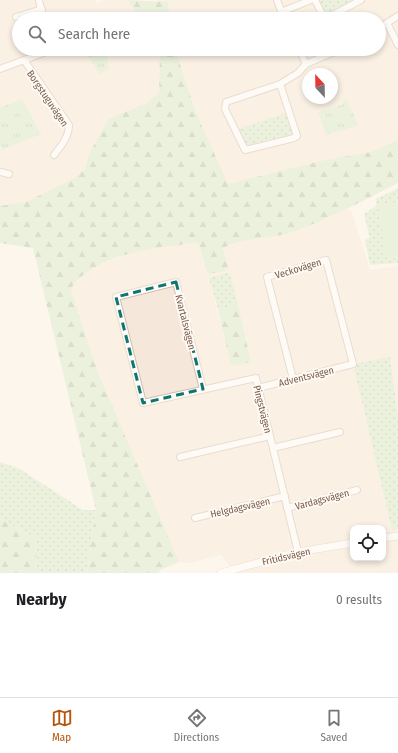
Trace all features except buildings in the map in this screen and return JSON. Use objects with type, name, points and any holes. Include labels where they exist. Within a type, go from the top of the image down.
[{"type":"street","points":[[39,0],[42,12]]},
{"type":"street","points":[[277,0],[282,12],[311,0]]},
{"type":"street","points":[[315,0],[321,12]]},
{"type":"street","points":[[338,12],[361,0]]},
{"type":"street","points":[[32,12],[42,9]]},
{"type":"street","points":[[398,16],[387,23],[398,45]]},
{"type":"street","points":[[0,69],[35,56]]},
{"type":"street","points":[[302,56],[306,64]]},
{"type":"street","points":[[280,84],[297,136],[245,150],[224,109],[224,104],[228,101],[280,84],[298,72],[306,64],[325,56]]},
{"type":"street","name":"Borgstuguvägen","points":[[24,60],[69,125],[69,132],[63,144],[54,155]]},
{"type":"street","points":[[0,172],[9,174]]},
{"type":"street","name":"Veckovägen","points":[[293,379],[267,277],[326,260],[353,364]]},
{"type":"street","name":"Kvartalsvägen","points":[[143,403],[116,297],[176,282],[203,389]]},
{"type":"street","name":"Adventsvägen","points":[[258,388],[353,364]]},
{"type":"street","name":"Pingstvägen","points":[[143,403],[256,378],[298,552]]},
{"type":"street","points":[[273,448],[340,432]]},
{"type":"street","points":[[180,457],[270,436]]},
{"type":"street","name":"Vardagsvägen","points":[[287,508],[357,490]]},
{"type":"street","name":"Helgdagsvägen","points":[[195,518],[285,496]]},
{"type":"street","points":[[386,538],[398,536]]},
{"type":"street","name":"Fritidsvägen","points":[[221,573],[233,571],[298,552],[350,543]]},
{"type":"highlighted area","points":[[176,282],[203,389],[143,403],[116,297]]},
{"type":"shaded area","points":[[0,0],[95,0],[97,4],[104,0],[128,0],[135,12],[12,12],[12,56],[88,56],[109,69],[107,56],[160,56],[159,92],[146,104],[109,118],[89,154],[85,169],[75,178],[62,186],[26,202],[3,206],[0,206],[0,145],[2,150],[22,99],[0,108]]},
{"type":"shaded area","points":[[156,0],[398,0],[398,140],[371,152],[325,160],[228,185],[196,113],[177,56],[386,56],[386,12],[169,12],[168,2],[157,2]],"holes":[[[344,104],[326,135],[318,112]]]},
{"type":"shaded area","points":[[348,209],[352,213],[370,270],[398,266],[398,417],[391,363],[353,364],[392,530],[398,529],[398,573],[232,573],[232,569],[221,555],[189,563],[179,562],[97,370],[71,290],[72,284],[94,266],[132,253],[198,242],[208,274],[228,267],[223,248],[239,241],[263,237],[326,219]],"holes":[[[230,274],[251,361],[231,366],[209,278]]]},
{"type":"green space","points":[[128,0],[168,2],[169,12],[135,12]]},
{"type":"green space","points":[[321,0],[357,0],[332,12],[324,12],[320,3]]},
{"type":"green space","points":[[88,56],[107,56],[109,69],[99,74]]},
{"type":"green space","points":[[160,56],[177,56],[196,113],[228,184],[325,160],[371,152],[398,140],[398,183],[306,227],[275,236],[232,244],[223,248],[228,267],[225,271],[208,274],[198,242],[153,249],[122,256],[94,267],[75,282],[71,290],[97,370],[179,562],[160,570],[159,573],[87,573],[96,510],[33,248],[0,243],[0,206],[26,202],[75,178],[85,169],[89,154],[109,118],[146,104],[159,92]]},
{"type":"green space","points":[[346,98],[358,124],[357,126],[326,135],[318,112],[344,104],[343,100]]},
{"type":"green space","points":[[22,99],[41,134],[2,150],[0,145],[0,108]]},
{"type":"green space","points":[[287,113],[293,130],[292,136],[247,146],[238,129]]},
{"type":"green space","points":[[398,188],[398,202],[379,206],[387,259],[398,257],[398,263],[370,265],[365,240],[369,238],[369,235],[364,214],[376,206],[376,199]]},
{"type":"green space","points":[[398,202],[398,257],[387,259],[378,206]]},
{"type":"green space","points":[[227,273],[230,274],[238,305],[218,310],[209,278]]},
{"type":"green space","points":[[238,305],[251,362],[231,366],[218,310]]},
{"type":"green space","points":[[390,357],[398,417],[398,529],[392,530],[353,364]]},
{"type":"green space","points":[[0,462],[20,469],[83,510],[96,510],[87,573],[37,573],[36,538],[0,519]]},
{"type":"green space","points":[[0,519],[36,538],[37,573],[0,573]]}]
